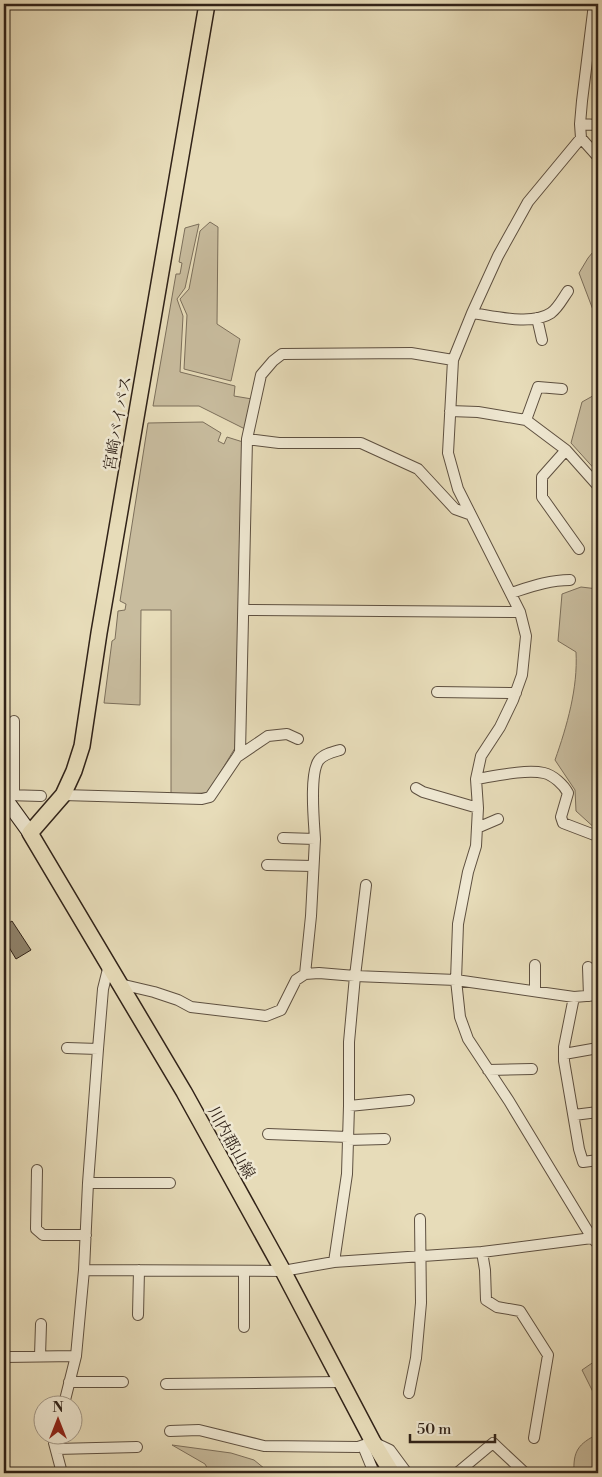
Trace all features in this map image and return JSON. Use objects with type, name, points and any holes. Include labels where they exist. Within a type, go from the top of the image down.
[{"type":"main road","name":"宮崎バイパス","points":[[30,834],[62,795],[74,772],[82,746],[99,633],[207,4]]},
{"type":"main road","name":"川内郡山線","points":[[30,834],[184,1092],[283,1271],[341,1382],[368,1444],[392,1473]]},
{"type":"street","points":[[594,4],[593,31],[580,124],[581,138],[598,157]]},
{"type":"street","points":[[580,124],[598,125]]},
{"type":"street","points":[[84,1270],[283,1271],[334,1262],[420,1257],[595,1241],[468,1039],[460,1017],[456,980],[458,924],[468,872],[476,846],[478,808],[476,779],[481,756],[500,727],[516,693],[522,675],[526,636],[520,612],[458,489],[448,452],[453,360],[472,313],[498,256],[528,202],[581,138]]},
{"type":"street","points":[[472,313],[529,320],[552,313],[568,291]]},
{"type":"street","points":[[537,318],[542,340]]},
{"type":"street","points":[[62,795],[202,799],[210,797],[240,752],[247,439],[261,375],[273,361],[282,354],[410,353],[453,360]]},
{"type":"street","points":[[526,420],[538,387],[562,389]]},
{"type":"street","points":[[450,411],[478,412],[526,420],[566,450],[598,486]]},
{"type":"street","points":[[247,439],[279,443],[361,443],[418,468],[455,509],[469,514]]},
{"type":"street","points":[[566,450],[542,477],[542,497],[579,549]]},
{"type":"street","points":[[511,593],[559,580],[570,580]]},
{"type":"street","points":[[244,610],[520,612]]},
{"type":"street","points":[[437,692],[516,693]]},
{"type":"street","points":[[14,721],[7,796],[30,834]]},
{"type":"street","points":[[237,757],[268,736],[287,734],[298,739]]},
{"type":"street","points":[[304,974],[311,916],[315,839],[313,787],[315,773],[318,760],[327,754],[340,750]]},
{"type":"street","points":[[476,779],[512,773],[545,773],[564,786],[568,793],[561,817],[563,822],[597,836]]},
{"type":"street","points":[[416,788],[423,792],[478,808]]},
{"type":"street","points":[[7,796],[41,796]]},
{"type":"street","points":[[477,828],[498,819]]},
{"type":"street","points":[[284,838],[315,839]]},
{"type":"street","points":[[267,865],[313,866]]},
{"type":"street","points":[[334,1262],[347,1174],[349,1042],[366,886]]},
{"type":"street","points":[[67,1394],[76,1356],[84,1270],[88,1183],[103,989],[109,965]]},
{"type":"street","points":[[535,965],[535,991]]},
{"type":"street","points":[[120,984],[154,992],[178,1000],[191,1007],[266,1016],[281,1010],[290,989],[296,980],[304,974],[318,972],[355,976],[456,980],[574,997],[594,995],[588,967]]},
{"type":"street","points":[[574,997],[564,1054],[582,1162],[598,1160]]},
{"type":"street","points":[[67,1048],[98,1049]]},
{"type":"street","points":[[564,1054],[598,1048]]},
{"type":"street","points":[[488,1070],[532,1069]]},
{"type":"street","points":[[349,1106],[409,1100]]},
{"type":"street","points":[[574,1115],[598,1112]]},
{"type":"street","points":[[268,1134],[385,1139]]},
{"type":"street","points":[[37,1170],[36,1230],[43,1235],[86,1235]]},
{"type":"street","points":[[88,1183],[170,1183]]},
{"type":"street","points":[[409,1393],[416,1358],[420,1303],[420,1219]]},
{"type":"street","points":[[482,1252],[486,1300],[497,1307],[520,1310],[548,1355],[534,1438]]},
{"type":"street","points":[[138,1315],[139,1270]]},
{"type":"street","points":[[244,1271],[244,1327]]},
{"type":"street","points":[[40,1356],[41,1324]]},
{"type":"street","points":[[4,1357],[76,1356]]},
{"type":"street","points":[[70,1382],[122,1382]]},
{"type":"street","points":[[166,1384],[341,1382]]},
{"type":"street","points":[[170,1431],[199,1430],[264,1446],[368,1444],[390,1450],[407,1473]]},
{"type":"street","points":[[457,1473],[493,1443],[525,1473]]},
{"type":"street","points":[[54,1444],[62,1473]]},
{"type":"street","points":[[368,1444],[372,1468]]},
{"type":"street","points":[[56,1449],[136,1447]]},
{"type":"shaded area","points":[[210,222],[218,227],[217,324],[240,339],[231,381],[184,369],[187,315],[180,299],[189,289],[200,231]]},
{"type":"shaded area","points":[[199,224],[185,288],[177,299],[183,316],[180,372],[235,386],[234,396],[252,399],[245,429],[199,406],[153,406],[176,274],[180,274],[182,263],[179,262],[185,228]]},
{"type":"shaded area","points":[[598,246],[598,323],[579,273]]},
{"type":"shaded area","points":[[598,393],[598,473],[571,443],[582,402]]},
{"type":"shaded area","points":[[203,422],[221,433],[218,441],[224,444],[227,437],[243,442],[235,748],[208,793],[171,794],[171,610],[141,610],[140,705],[104,703],[118,611],[125,610],[126,604],[120,601],[148,423]]},
{"type":"shaded area","points":[[581,587],[598,589],[598,831],[576,811],[575,790],[555,760],[571,707],[576,666],[576,652],[558,641],[562,594]]},
{"type":"shaded area","points":[[598,1359],[598,1402],[582,1370]]},
{"type":"shaded area","points":[[598,1434],[598,1473],[574,1473],[578,1449],[586,1441]]},
{"type":"shaded area","points":[[172,1445],[231,1453],[254,1460],[270,1473],[210,1473],[205,1464]]},
{"type":"building","points":[[12,921],[31,950],[16,959],[4,939],[4,926]]}]
